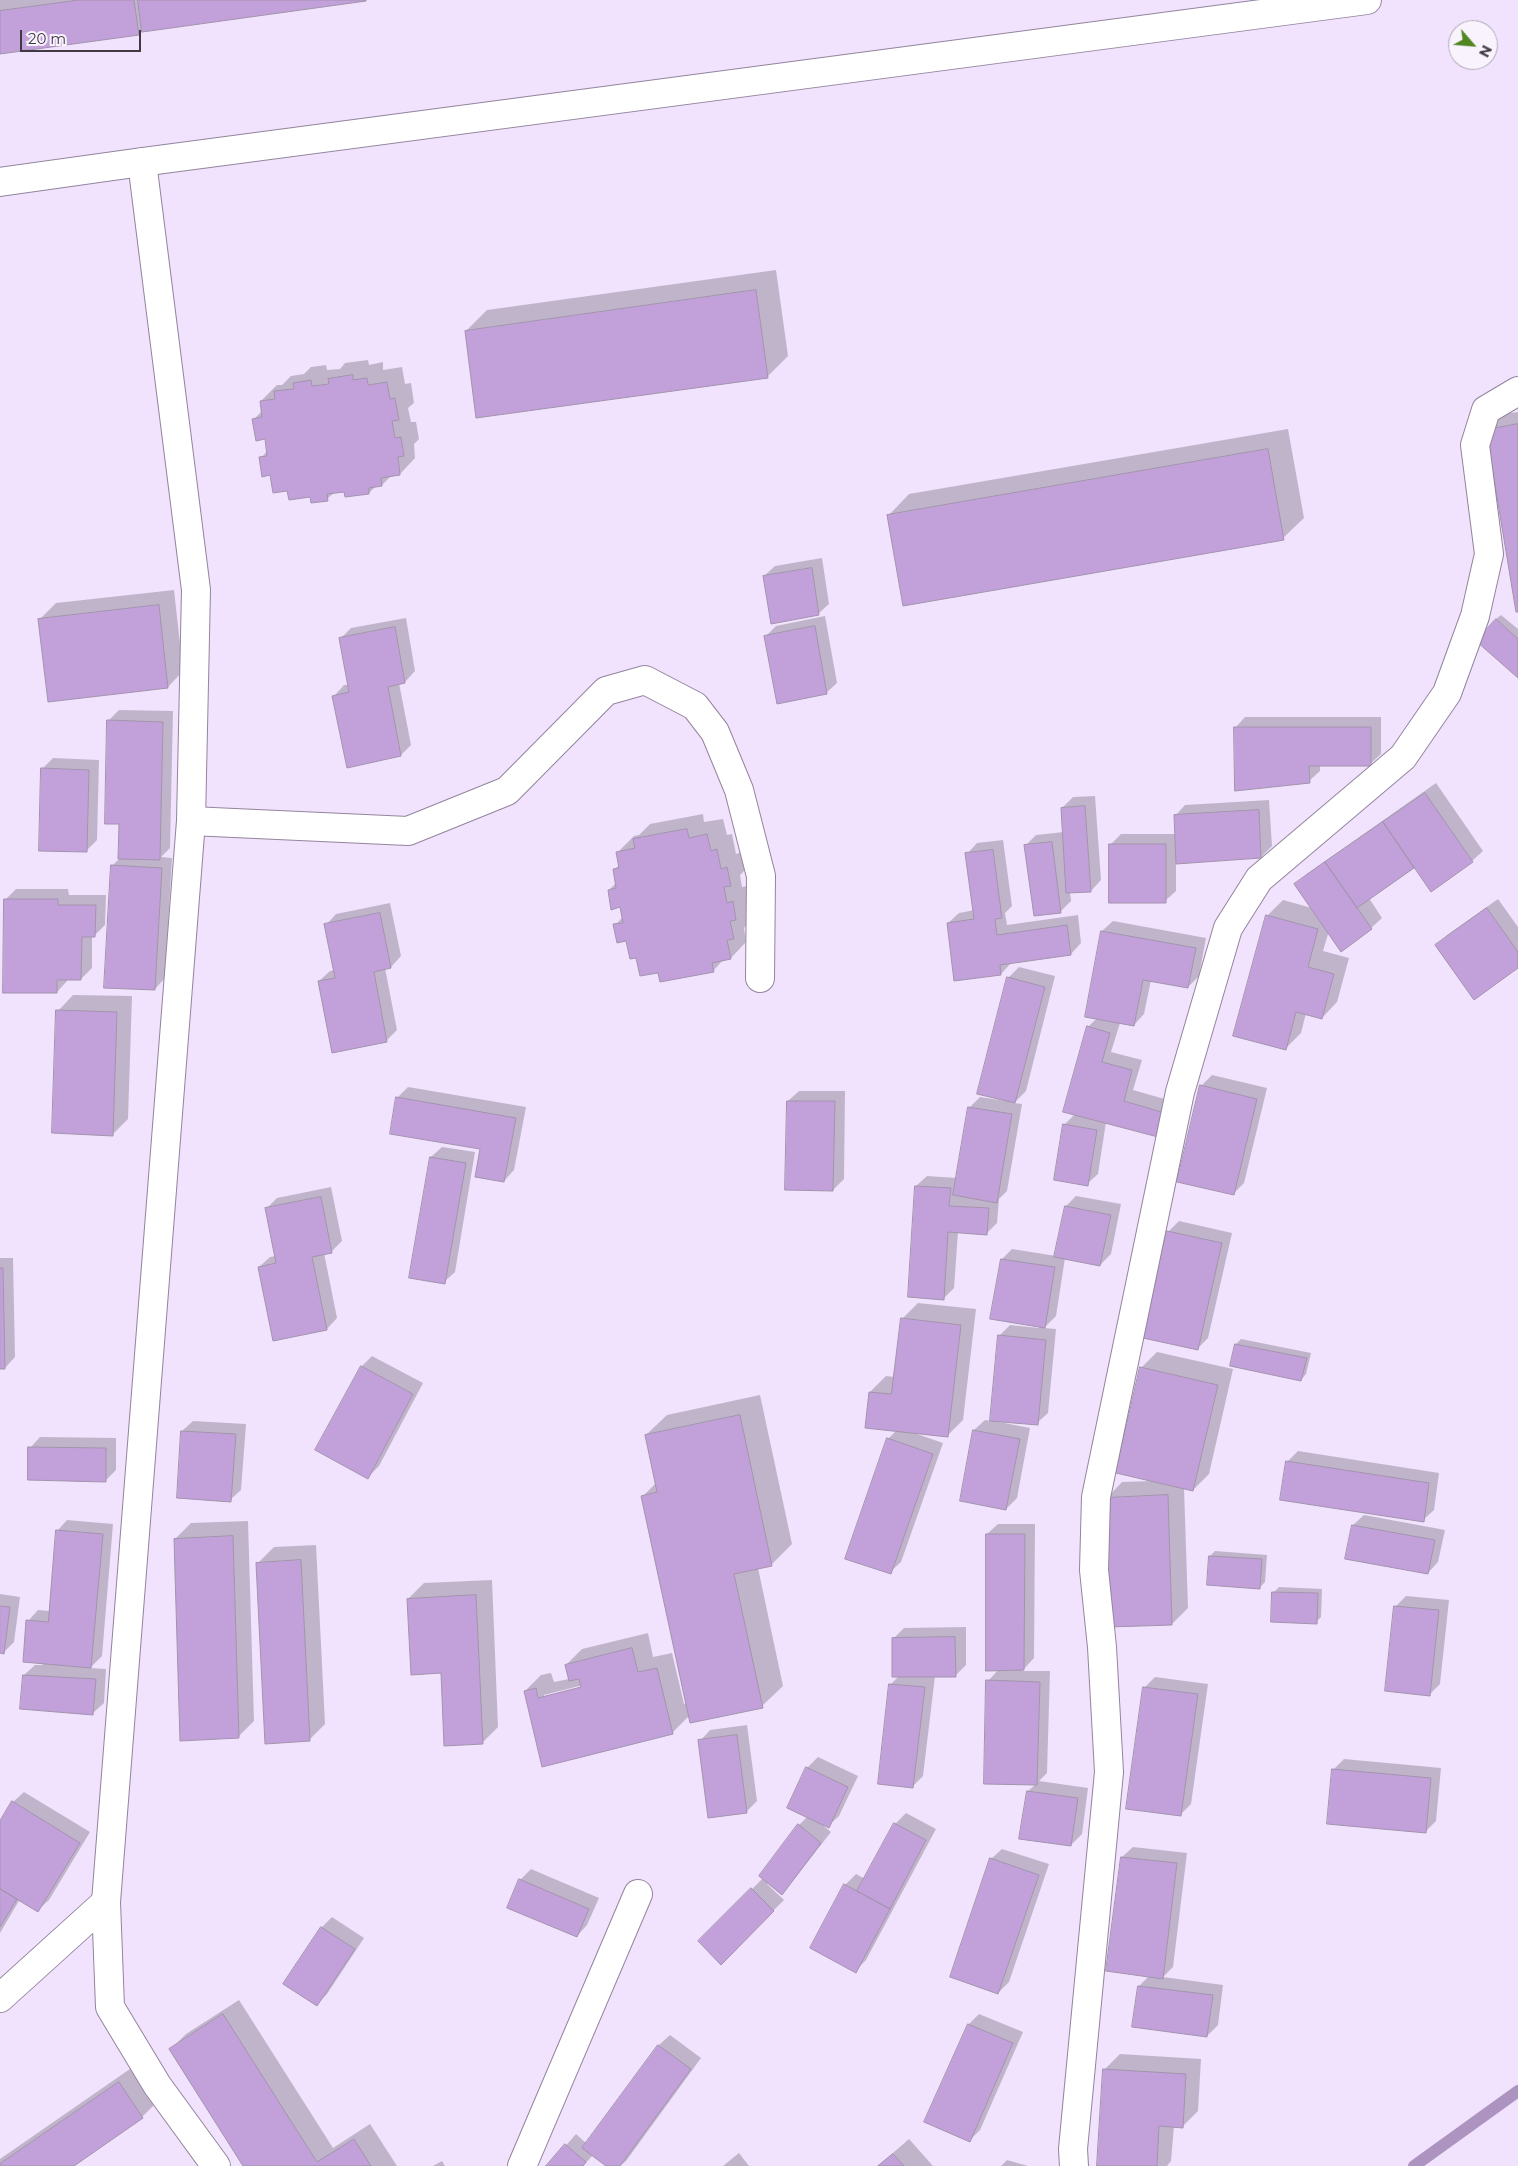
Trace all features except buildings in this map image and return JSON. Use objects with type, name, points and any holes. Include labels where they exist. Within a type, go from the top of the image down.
[{"type":"street","points":[[0,182],[1367,0]]},
{"type":"street","points":[[142,162],[196,590],[191,821],[106,1902],[110,2007],[157,2085],[216,2166]]},
{"type":"street","points":[[1074,2166],[1073,2149],[1109,1772],[1102,1647],[1094,1570],[1096,1497],[1180,1092],[1228,928],[1259,878],[1403,757],[1447,694],[1475,616],[1489,554],[1475,445],[1486,410],[1518,391]]},
{"type":"street","points":[[191,821],[408,831],[507,791],[606,691],[645,680],[694,706],[714,732],[739,790],[761,876],[760,978]]},
{"type":"street","points":[[522,2166],[638,1894]]},
{"type":"street","points":[[0,1998],[106,1902]]},
{"type":"waterway","points":[[1414,2166],[1518,2091]]}]
